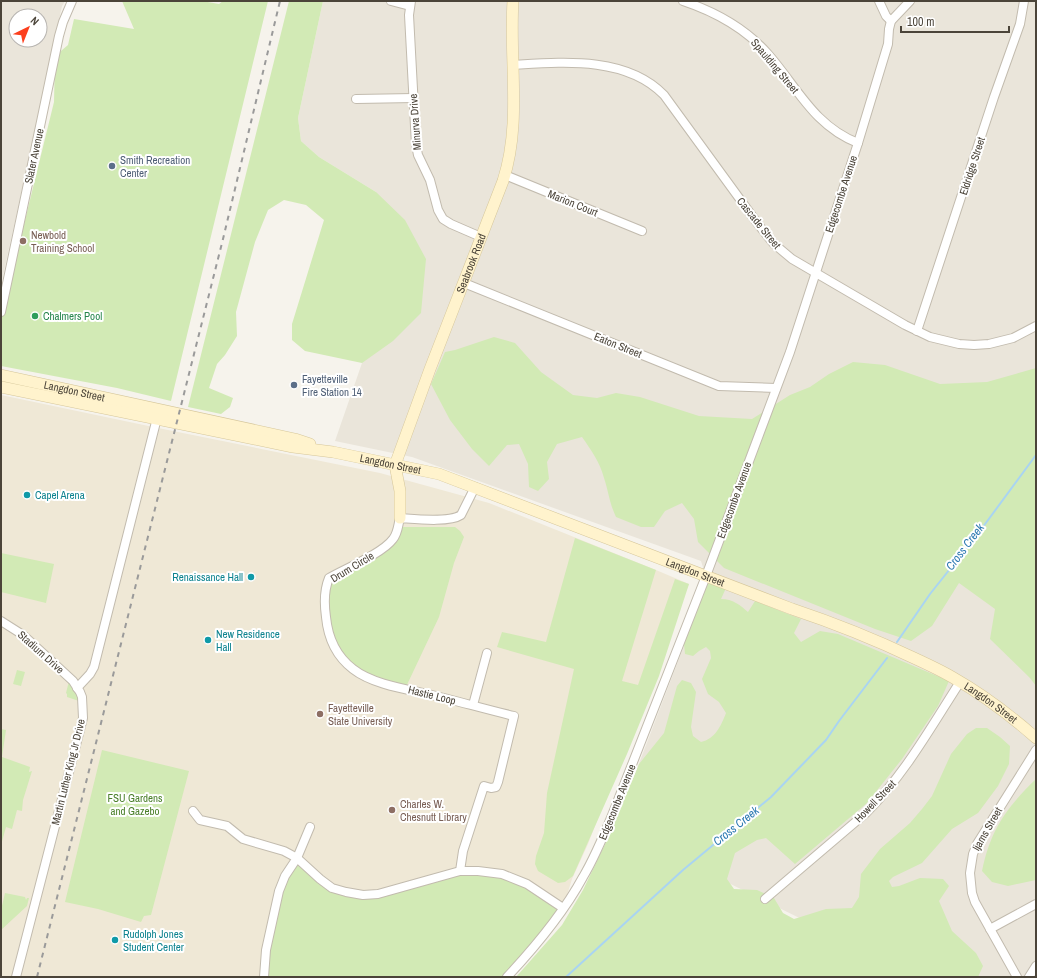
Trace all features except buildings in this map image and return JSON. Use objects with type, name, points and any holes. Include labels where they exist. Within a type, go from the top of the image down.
[{"type":"street","name":"Slater Avenue","points":[[1,312],[59,36],[72,1]]},
{"type":"street","points":[[391,1],[410,4]]},
{"type":"street","name":"Seabrook Road","points":[[395,465],[509,161],[513,126],[513,1]]},
{"type":"street","name":"Spaulding Street","points":[[683,1],[717,14],[742,30],[768,54],[816,116],[839,135],[858,143]]},
{"type":"street","points":[[879,1],[886,16],[891,21],[910,1]]},
{"type":"street","name":"Eldridge Street","points":[[917,332],[1020,24],[1024,1]]},
{"type":"street","name":"Minurva Drive","points":[[410,4],[409,15],[416,145],[418,155],[430,180],[440,215],[446,222],[481,237]]},
{"type":"street","name":"Edgecombe Avenue","points":[[507,977],[554,923],[583,877],[607,827],[706,576],[790,352],[858,143],[888,44],[891,21]]},
{"type":"street","name":"Cascade Street","points":[[513,65],[569,62],[613,68],[632,73],[653,85],[664,95],[767,235],[784,253],[917,332],[944,341],[974,345],[1003,341],[1036,326]]},
{"type":"street","points":[[356,99],[414,98]]},
{"type":"street","name":"Marion Court","points":[[505,175],[642,231]]},
{"type":"street","name":"Eaton Street","points":[[464,283],[719,386],[776,388]]},
{"type":"street","name":"Langdon Street","points":[[1,375],[158,415],[293,447],[333,452],[439,474],[475,486],[875,640],[951,676],[993,703],[1036,738]]},
{"type":"street","name":"Langdon Street","points":[[1,387],[158,415]]},
{"type":"street","points":[[77,688],[90,674],[94,667],[158,415]]},
{"type":"street","points":[[395,465],[400,491],[400,518],[448,519],[457,517],[461,515],[475,486]]},
{"type":"street","name":"Drum Circle","points":[[391,685],[362,675],[339,656],[327,629],[325,587],[329,578],[350,568],[386,547],[393,540],[396,534],[400,518]]},
{"type":"street","name":"Stadium Drive","points":[[1,621],[23,635],[73,681],[77,688]]},
{"type":"street","points":[[473,705],[487,653]]},
{"type":"street","name":"Howell Street","points":[[765,899],[866,813],[880,799],[905,768],[960,682]]},
{"type":"street","name":"Hastie Loop","points":[[391,685],[514,716],[498,782],[496,786],[491,788],[484,786],[463,851],[460,871]]},
{"type":"street","name":"Martin Luther King Jr Drive","points":[[16,977],[83,718],[83,704],[80,692],[77,688]]},
{"type":"street","name":"Ijams Street","points":[[1018,977],[977,907],[972,893],[970,873],[973,854],[981,836],[1036,750]]},
{"type":"street","points":[[193,811],[200,820],[227,826],[243,839],[284,851],[297,858],[320,880],[332,888],[355,894],[366,895],[388,892],[460,871],[478,871],[511,877],[527,884],[563,908]]},
{"type":"street","points":[[264,977],[266,950],[275,908],[285,876],[297,858],[310,827]]},
{"type":"street","points":[[990,929],[1036,904]]},
{"type":"street","points":[[1029,977],[1036,966]]},
{"type":"shaded area","points":[[1,1],[65,1],[62,6],[1,285]]},
{"type":"shaded area","points":[[323,1],[1036,1],[1036,977],[919,977],[684,861],[630,787],[708,583],[701,561],[412,457],[335,441],[362,363],[376,192],[319,157],[301,141],[298,118]]},
{"type":"shaded area","name":"Fayetteville State University","points":[[1,395],[380,473],[489,503],[689,584],[588,844],[572,879],[563,908],[507,977],[1,977]]},
{"type":"green space","points":[[122,1],[202,1],[219,4],[223,1],[268,1],[171,401],[117,388],[1,366],[1,318],[54,102],[55,56],[68,45],[74,19],[134,29]]},
{"type":"green space","points":[[289,1],[323,1],[298,118],[301,141],[319,157],[376,192],[405,220],[426,259],[421,313],[393,341],[362,363],[305,351],[292,340],[292,324],[324,220],[306,205],[284,200],[268,210],[255,242],[236,312],[237,336],[225,355],[217,364],[209,388],[233,398],[230,407],[221,414],[188,407]]},
{"type":"green space","points":[[494,337],[515,343],[541,372],[573,395],[597,398],[616,393],[640,397],[699,416],[752,419],[790,395],[810,387],[829,374],[853,362],[885,365],[940,384],[987,382],[1036,368],[1036,686],[1030,678],[990,639],[995,609],[959,583],[932,626],[911,641],[875,629],[724,568],[698,542],[694,519],[682,503],[665,511],[654,527],[641,527],[616,517],[600,467],[595,456],[582,437],[557,444],[547,462],[549,479],[538,491],[529,487],[528,464],[519,444],[507,445],[489,466],[472,449],[450,420],[431,384],[445,352]]},
{"type":"green space","points":[[398,527],[455,527],[464,537],[454,563],[439,617],[405,689],[391,685],[346,663],[327,629],[329,578],[386,547]]},
{"type":"green space","points":[[575,538],[656,570],[622,681],[638,685],[675,579],[689,584],[659,676],[627,754],[573,876],[565,882],[558,883],[538,871],[535,864],[536,856],[544,833],[547,793],[574,669],[497,647],[502,632],[546,642]]},
{"type":"green space","points":[[1,553],[54,564],[46,603],[1,592]]},
{"type":"green space","points":[[708,583],[726,588],[721,599],[733,601],[748,612],[755,601],[801,619],[794,633],[801,642],[820,631],[838,634],[949,681],[938,706],[902,759],[867,803],[795,864],[766,838],[757,840],[735,853],[727,879],[734,889],[757,890],[774,898],[783,913],[794,919],[826,909],[852,908],[859,897],[861,874],[880,849],[910,823],[932,796],[951,754],[967,734],[976,728],[987,728],[1010,746],[1009,764],[998,786],[978,813],[952,829],[922,863],[893,877],[889,881],[892,887],[920,878],[943,879],[949,886],[939,901],[952,931],[976,953],[983,966],[978,977],[516,977],[562,925],[583,890],[609,836],[639,764],[664,733],[677,686],[682,680],[691,683],[696,692],[691,727],[693,736],[701,742],[706,740],[714,735],[722,723],[726,713],[719,702],[708,694],[702,679],[711,658],[710,651],[706,647],[693,656],[685,654],[684,644]]},
{"type":"green space","points":[[17,670],[25,672],[21,686],[13,684]]},
{"type":"green space","points":[[69,681],[75,690],[79,701],[67,697],[66,693]]},
{"type":"green space","points":[[1,729],[6,730],[2,757],[30,767],[29,772],[32,771],[23,800],[22,811],[17,810],[12,829],[6,827],[1,845]]},
{"type":"green space","name":"FSU Gardens and Gazebo","points":[[102,750],[189,771],[151,915],[144,916],[141,922],[98,909],[65,902]]},
{"type":"green space","points":[[1036,779],[1036,880],[1008,886],[992,882],[982,871],[985,856],[995,831],[1016,799]]},
{"type":"green space","points":[[297,858],[319,879],[363,895],[464,870],[494,873],[524,883],[563,908],[507,977],[264,977],[275,908]]},
{"type":"green space","points":[[5,893],[25,897],[26,900],[29,898],[27,906],[1,930],[1,910]]},
{"type":"waterway","name":"Cross Creek","points":[[897,642],[930,594],[977,535],[1036,455]]},
{"type":"waterway","name":"Cross Creek","points":[[566,977],[683,870],[771,797],[826,740],[887,658]]},
{"type":"railway","points":[[37,977],[223,239],[280,1]]},
{"type":"place","name":"Smith Recreation Center","points":[[112,166]]},
{"type":"place","name":"Newbold Training School","points":[[23,241]]},
{"type":"place","name":"Chalmers Pool","points":[[35,316]]},
{"type":"place","name":"Fayetteville Fire Station 14","points":[[294,385]]},
{"type":"place","name":"Capel Arena","points":[[27,495]]},
{"type":"place","name":"Renaissance Hall","points":[[251,577]]},
{"type":"place","name":"New Residence Hall","points":[[208,640]]},
{"type":"place","name":"Fayetteville State University","points":[[320,714]]},
{"type":"place","name":"Charles W. Chesnutt Library","points":[[392,810]]},
{"type":"place","name":"Rudolph Jones Student Center","points":[[115,940]]}]
